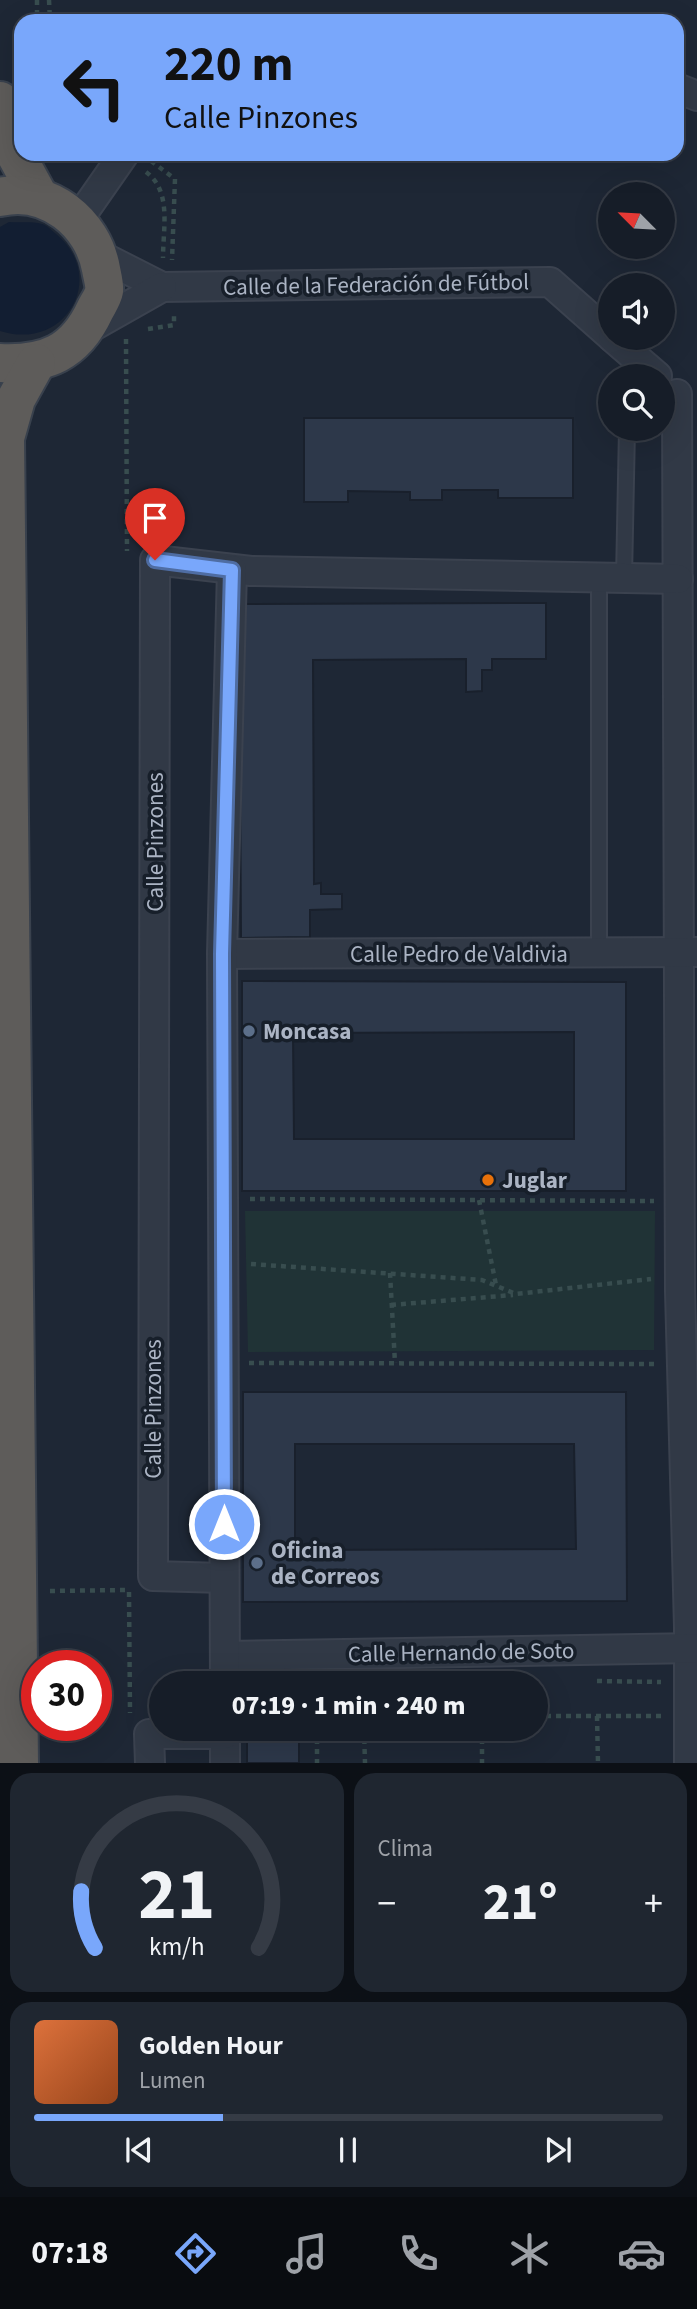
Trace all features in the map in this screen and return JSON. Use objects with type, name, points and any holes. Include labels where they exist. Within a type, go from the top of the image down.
[{"type":"highway","points":[[0,101],[9,142],[14,151]]},
{"type":"highway","points":[[19,161],[39,197]]},
{"type":"highway","points":[[0,197],[39,197],[78,220],[99,255],[104,290],[86,330],[60,353],[18,363],[16,399],[5,438],[19,1763]]},
{"type":"street","points":[[78,220],[132,161]]},
{"type":"street","name":"Calle de la Federación de Fútbol","points":[[99,255],[166,279],[550,282],[598,325]]},
{"type":"street","name":"Calle de la Federación de Fútbol","points":[[86,330],[166,279]]},
{"type":"street","name":"Calle de la Federación de Fútbol","points":[[627,350],[642,364]]},
{"type":"street","points":[[674,441],[688,952],[680,1291],[693,1648],[689,1763]]},
{"type":"street","name":"Calle Pinzones","points":[[224,1578],[153,1576],[155,560],[232,570],[678,579]]},
{"type":"street","points":[[225,1670],[222,954],[232,570]]},
{"type":"street","name":"Calle Pedro de Valdivia","points":[[222,954],[688,952]]},
{"type":"street","name":"Calle Hernando de Soto","points":[[225,1670],[693,1648]]},
{"type":"street","points":[[149,1741],[150,1763]]},
{"type":"street","points":[[225,1741],[225,1763]]},
{"type":"lane","points":[[598,953],[611,578],[626,441]]},
{"type":"path","points":[[132,161],[158,181],[163,191],[166,279],[174,325],[138,330]]},
{"type":"path","points":[[151,161],[175,179],[166,279]]},
{"type":"path","points":[[225,1198],[682,1201]]},
{"type":"path","points":[[479,1200],[496,1286]]},
{"type":"path","points":[[225,1261],[482,1280],[516,1294]]},
{"type":"path","points":[[390,1273],[395,1363]]},
{"type":"path","points":[[391,1305],[661,1278],[680,1291]]},
{"type":"path","points":[[224,1361],[682,1364]]},
{"type":"path","points":[[40,1591],[142,1591]]},
{"type":"path","points":[[591,1681],[661,1681],[661,1693]]},
{"type":"path","points":[[662,1704],[662,1727]]},
{"type":"path","points":[[548,1716],[662,1716]]},
{"type":"path","points":[[597,1716],[598,1763]]},
{"type":"path","points":[[317,1741],[317,1763]]},
{"type":"path","points":[[365,1741],[365,1763]]},
{"type":"path","points":[[482,1741],[482,1763]]},
{"type":"green space","points":[[245,1211],[655,1211],[654,1350],[248,1352]]},
{"type":"water","points":[[9,222],[47,226],[71,250],[78,269],[79,288],[72,306],[61,321],[44,331],[24,335],[0,331],[0,227]]},
{"type":"building","points":[[304,418],[573,418],[573,498],[498,498],[498,490],[442,490],[442,500],[410,500],[410,492],[348,491],[348,502],[304,502]]},
{"type":"building","points":[[546,603],[546,659],[492,659],[492,670],[482,670],[482,691],[466,692],[466,659],[313,660],[314,884],[321,883],[321,894],[342,894],[342,909],[310,910],[310,937],[241,938],[239,604]]},
{"type":"building","points":[[242,981],[626,982],[626,1191],[242,1191]],"holes":[[[574,1032],[574,1139],[294,1139],[293,1033]]]},
{"type":"building","points":[[243,1392],[626,1392],[627,1601],[243,1602]],"holes":[[[295,1444],[574,1444],[576,1549],[295,1550]]]},
{"type":"building","points":[[247,1741],[299,1741],[299,1763],[247,1763]]},
{"type":"place","name":"Moncasa","points":[[249,1031]]},
{"type":"place","name":"Juglar","points":[[488,1180]]},
{"type":"place","name":"Oficina de Correos","points":[[257,1563]]},
{"type":"route","points":[[155,560],[232,570],[222,954],[225,1198],[224,1524]]}]
